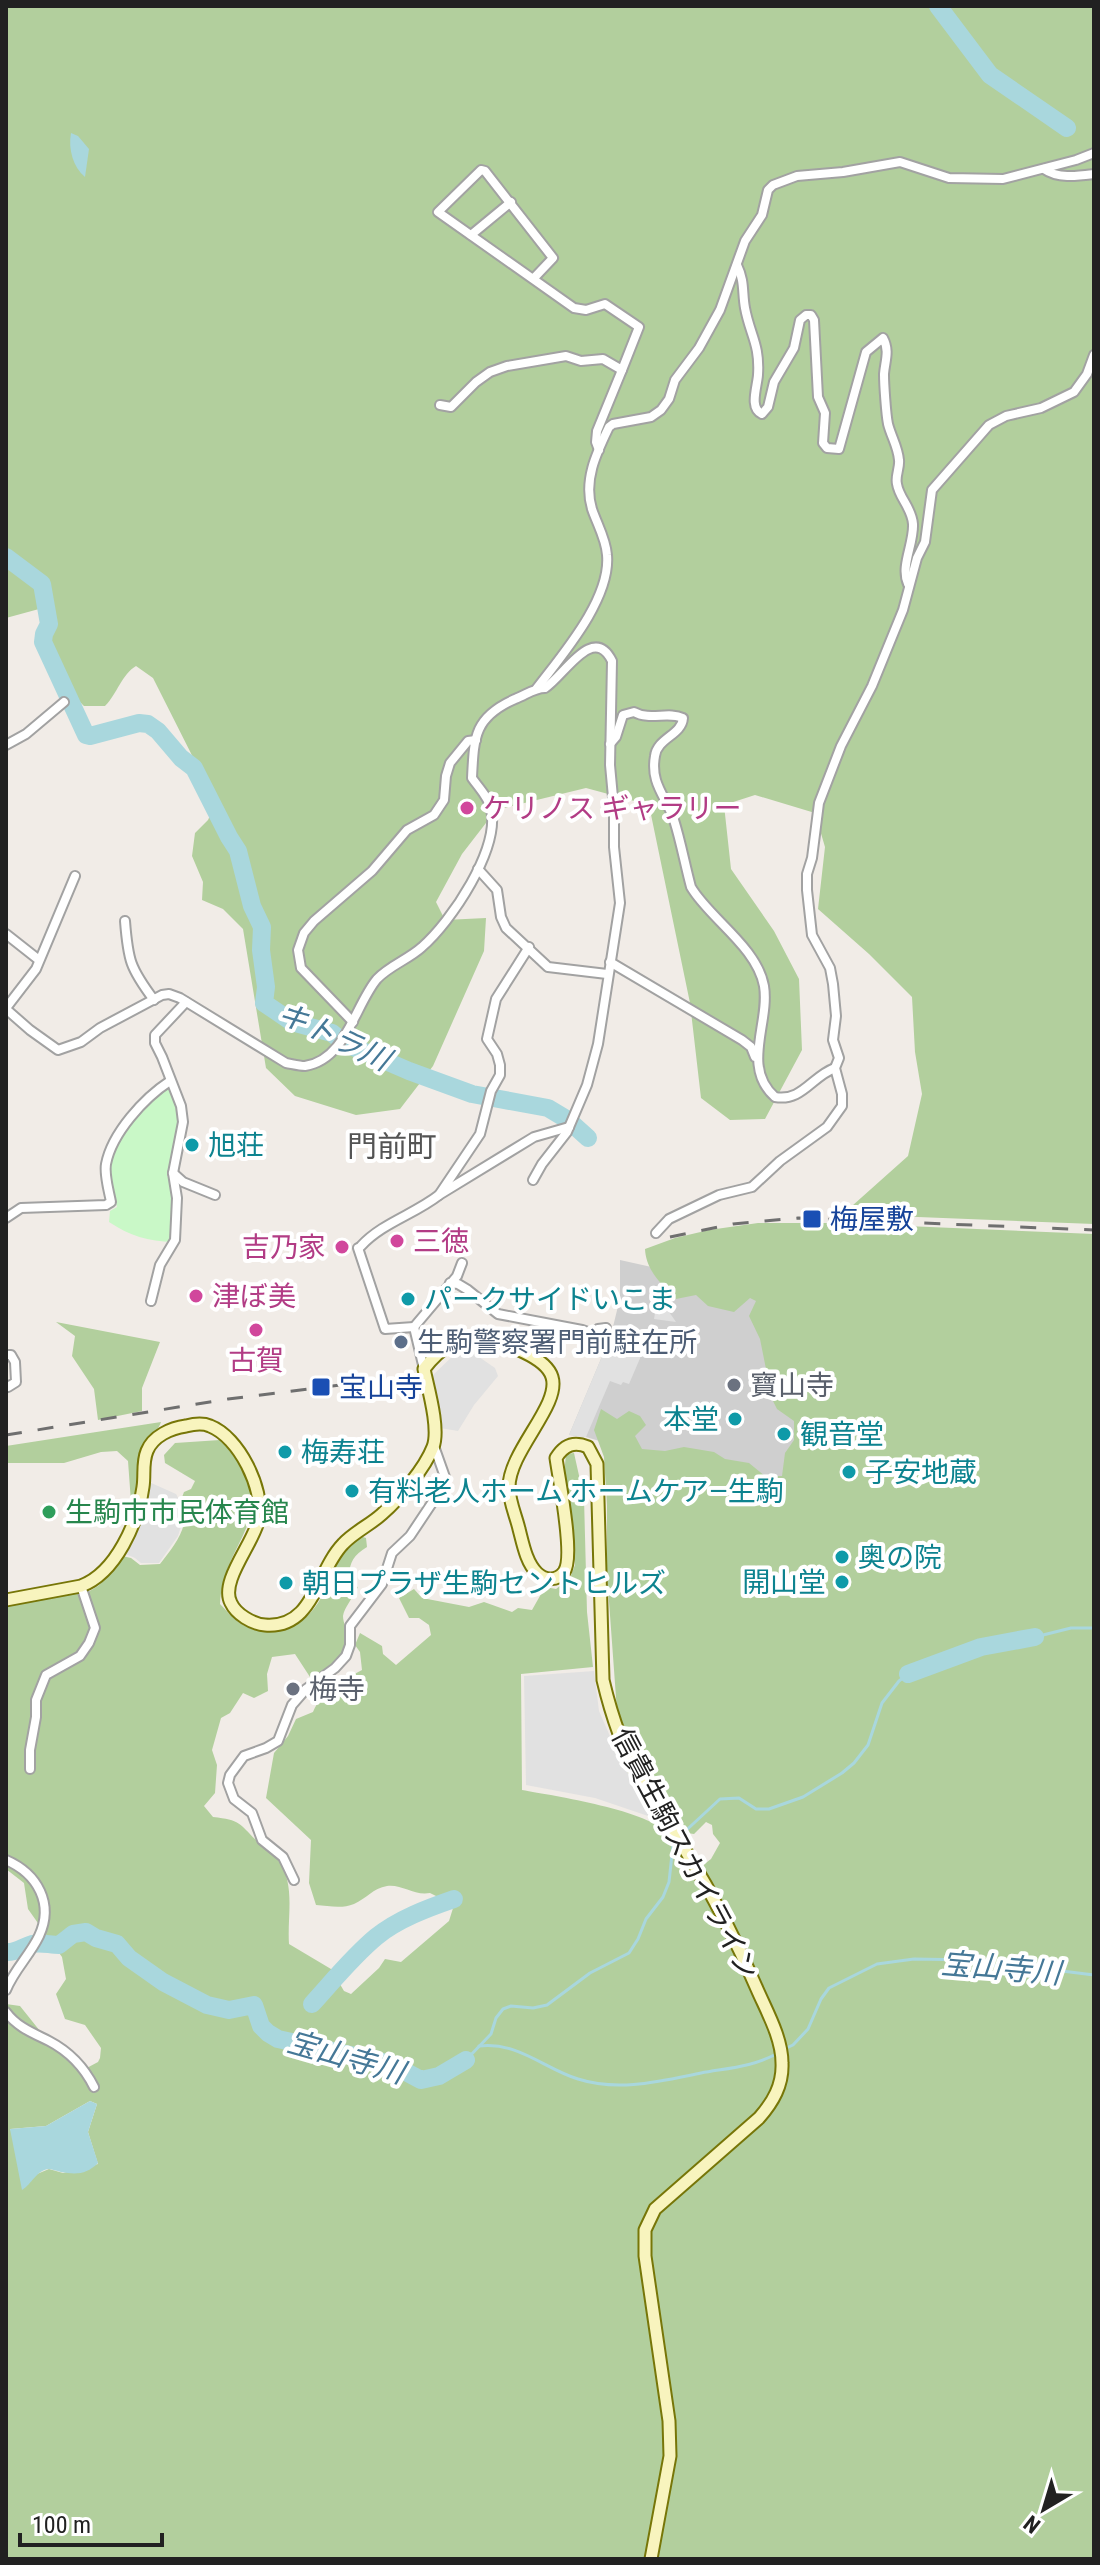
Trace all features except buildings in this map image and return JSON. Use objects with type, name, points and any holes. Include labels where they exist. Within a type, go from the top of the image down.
[{"type":"street","points":[[537,688],[588,616],[607,569],[607,553],[591,506],[588,486],[591,470],[609,427],[642,420],[661,410],[669,399],[675,380],[712,327],[745,241],[762,215],[768,190],[773,185],[797,176],[900,162],[949,178],[1003,179],[1094,153]]},
{"type":"street","points":[[1044,169],[1072,176],[1094,174]]},
{"type":"street","points":[[534,278],[553,258],[511,202],[481,170],[438,212],[574,308],[586,310],[605,304],[639,327],[597,431],[599,450]]},
{"type":"street","points":[[471,235],[511,202]]},
{"type":"street","points":[[737,265],[743,277],[745,307],[758,347],[755,410],[759,414],[768,407],[774,382],[794,348],[800,320],[811,315],[814,320],[818,397],[825,413],[823,443],[827,448],[839,449],[866,352],[883,338],[886,342],[888,354],[884,372],[888,424],[900,465],[897,488],[906,502],[913,528],[904,575],[909,585]]},
{"type":"street","points":[[656,1233],[669,1219],[719,1195],[752,1187],[780,1161],[827,1127],[842,1106],[835,1068],[839,1058],[833,1040],[836,1016],[833,984],[830,968],[812,935],[807,874],[815,843],[819,803],[841,746],[872,686],[903,610],[917,558],[925,542],[932,490],[989,425],[1006,416],[1041,408],[1074,392],[1087,374],[1094,355]]},
{"type":"street","points":[[440,405],[451,407],[476,382],[490,372],[507,366],[566,356],[581,361],[603,359],[622,370]]},
{"type":"street","points":[[75,876],[36,969],[6,1008],[30,1030],[58,1050],[81,1042],[100,1028],[169,994],[286,1063],[304,1066],[330,1052],[353,1022],[378,978],[421,948],[446,924],[461,903],[478,869],[493,824],[488,800],[472,778],[481,724],[492,710],[554,683],[584,652],[601,646],[612,661],[610,744],[614,847],[620,903],[598,1044],[571,1125],[533,1180]]},
{"type":"street","points":[[6,745],[26,734],[64,702]]},
{"type":"street","points":[[610,744],[616,737],[623,715],[634,712],[644,717],[678,715],[683,718],[681,727],[657,748],[654,757],[656,786],[673,818],[691,887],[740,943],[764,984],[764,1018],[758,1038],[762,1083],[775,1097],[783,1099],[798,1095],[825,1071],[835,1068]]},
{"type":"street","points":[[353,1022],[301,968],[298,950],[304,933],[372,871],[407,830],[434,815],[444,800],[450,763],[468,741],[476,740]]},
{"type":"street","points":[[478,869],[497,890],[506,928],[553,969],[607,974]]},
{"type":"street","points":[[125,921],[128,956],[154,1000]]},
{"type":"street","points":[[6,934],[39,960]]},
{"type":"street","points":[[439,1195],[480,1134],[490,1096],[500,1075],[497,1054],[487,1039],[496,999],[529,947]]},
{"type":"street","points":[[610,962],[742,1040],[751,1047],[755,1057],[759,1057]]},
{"type":"street","points":[[151,1301],[160,1265],[175,1240],[177,1198],[173,1173],[183,1122],[175,1086],[170,1081],[170,1074],[155,1043],[155,1035],[186,1002]]},
{"type":"street","points":[[6,1218],[21,1208],[106,1205],[111,1202],[106,1165],[123,1125],[155,1091],[170,1081]]},
{"type":"street","points":[[462,1263],[457,1276],[414,1327],[385,1329],[360,1247],[369,1237],[425,1206],[534,1137],[571,1125]]},
{"type":"street","points":[[173,1173],[183,1182],[215,1195]]},
{"type":"street","points":[[450,1283],[468,1290],[498,1314],[593,1334],[598,1329],[606,1328]]},
{"type":"street","points":[[294,1880],[283,1857],[262,1840],[252,1813],[234,1799],[228,1783],[244,1756],[278,1741],[292,1705],[306,1689],[346,1656],[350,1645],[350,1626],[382,1584],[392,1553],[410,1536],[444,1485],[445,1477],[434,1446],[434,1425],[414,1327]]},
{"type":"street","name":"信貴生駒スカイライン","points":[[424,1369],[446,1346],[468,1338],[487,1340],[526,1353],[545,1364],[552,1375],[554,1388],[550,1401],[514,1463],[508,1490],[529,1563],[543,1577],[559,1576],[568,1563],[556,1458],[567,1446],[575,1443],[588,1447],[592,1452],[597,1464],[603,1680],[610,1711],[646,1790],[678,1838],[741,1953],[777,2038],[783,2062],[780,2085],[772,2103],[655,2209],[645,2230],[645,2256],[669,2421],[670,2456],[651,2559]]},
{"type":"street","points":[[6,1355],[11,1355],[15,1362],[16,1382],[8,1387],[6,1385]]},
{"type":"street","points":[[6,1600],[81,1586],[99,1576],[124,1542],[141,1502],[147,1449],[155,1440],[176,1428],[199,1424],[210,1426],[240,1451],[258,1495],[259,1517],[251,1541],[231,1580],[228,1594],[231,1603],[239,1613],[260,1625],[283,1624],[305,1610],[340,1547],[398,1498],[434,1446]]},
{"type":"street","points":[[30,1769],[36,1700],[46,1675],[80,1656],[95,1628],[81,1586]]},
{"type":"street","points":[[6,1860],[25,1872],[42,1891],[45,1912],[40,1935],[6,1990]]},
{"type":"street","points":[[6,2012],[17,2024],[53,2043],[79,2062],[94,2087]]},
{"type":"shaded area","name":"寶山寺","points":[[839,1250],[900,1455],[779,1495],[586,1437],[569,1435],[611,1335],[620,1298],[620,1260],[665,1270]]},
{"type":"shaded area","points":[[658,1296],[676,1322],[654,1319]]},
{"type":"shaded area","points":[[611,1335],[644,1349],[629,1384],[610,1381],[586,1437],[569,1435]]},
{"type":"shaded area","points":[[466,1348],[495,1368],[498,1376],[458,1431],[440,1428],[432,1376],[457,1352]]},
{"type":"shaded area","points":[[149,1482],[176,1494],[183,1507],[178,1536],[159,1563],[141,1563],[123,1553]]},
{"type":"shaded area","points":[[594,1671],[599,1711],[616,1750],[654,1818],[595,1798],[526,1785],[524,1676]]},
{"type":"green space","points":[[6,6],[1094,6],[1094,1224],[843,1214],[908,1156],[922,1094],[915,1052],[912,997],[818,909],[825,847],[815,813],[755,795],[724,805],[731,869],[774,931],[799,979],[802,1050],[765,1119],[730,1120],[701,1098],[690,1003],[649,805],[586,788],[496,810],[462,854],[436,902],[445,920],[486,918],[484,951],[433,1066],[400,1109],[356,1115],[295,1096],[266,1068],[243,929],[223,909],[202,900],[203,882],[192,856],[195,833],[208,820],[216,803],[153,678],[136,666],[105,706],[84,706],[70,692],[46,641],[53,615],[39,609],[6,618]]},
{"type":"green space","points":[[171,1089],[179,1107],[176,1110],[180,1112],[167,1176],[175,1199],[173,1242],[140,1237],[109,1222],[110,1211],[117,1207],[110,1164],[118,1143],[143,1107],[152,1098]]},
{"type":"green space","points":[[758,1223],[836,1223],[1094,1234],[1094,2559],[6,2559],[6,2004],[20,2006],[48,2041],[83,2070],[98,2062],[101,2048],[85,2025],[65,2019],[56,1994],[66,1979],[62,1957],[28,1909],[24,1883],[6,1869],[6,1607],[88,1592],[107,1577],[122,1556],[140,1565],[160,1564],[180,1534],[185,1518],[181,1500],[195,1481],[165,1463],[164,1455],[175,1443],[220,1440],[241,1465],[251,1487],[252,1506],[248,1523],[224,1580],[220,1604],[243,1625],[275,1632],[303,1620],[318,1603],[344,1552],[360,1536],[366,1538],[367,1547],[357,1554],[350,1567],[350,1584],[358,1587],[344,1613],[347,1635],[340,1656],[324,1672],[310,1677],[295,1654],[272,1657],[267,1674],[268,1691],[254,1698],[243,1693],[230,1713],[221,1718],[212,1750],[217,1765],[215,1793],[204,1806],[213,1817],[239,1824],[276,1857],[284,1869],[289,1890],[289,1944],[331,1969],[344,1991],[351,1994],[385,1959],[401,1962],[449,1921],[454,1905],[430,1893],[387,1886],[349,1906],[316,1905],[309,1883],[311,1840],[266,1798],[274,1753],[288,1736],[296,1719],[313,1712],[328,1692],[362,1670],[360,1652],[355,1645],[360,1633],[382,1646],[383,1654],[396,1665],[431,1635],[429,1625],[419,1618],[409,1618],[399,1598],[414,1589],[422,1598],[469,1607],[484,1602],[512,1612],[518,1608],[532,1610],[545,1587],[556,1589],[570,1578],[575,1565],[563,1486],[566,1454],[574,1453],[584,1498],[587,1612],[593,1667],[521,1674],[522,1790],[600,1805],[643,1818],[670,1835],[693,1873],[711,1859],[720,1843],[713,1834],[712,1825],[706,1822],[694,1834],[687,1833],[628,1740],[617,1711],[607,1574],[604,1457],[594,1430],[601,1409],[617,1419],[629,1411],[640,1416],[646,1425],[635,1436],[642,1449],[665,1451],[684,1447],[714,1452],[725,1459],[749,1463],[765,1476],[782,1476],[785,1453],[794,1440],[794,1421],[777,1409],[772,1399],[760,1339],[749,1316],[756,1301],[750,1298],[734,1312],[708,1306],[696,1295],[676,1299],[648,1264],[645,1249],[709,1230]],"holes":[[[90,2101],[97,2104],[88,2132],[98,2164],[63,2173],[49,2169],[37,2174],[10,2129],[46,2126]]]},
{"type":"green space","points":[[56,1322],[160,1342],[142,1388],[142,1411],[98,1420],[94,1389],[72,1356],[75,1336]]},
{"type":"green space","points":[[161,1422],[141,1449],[136,1494],[131,1502],[128,1461],[117,1451],[101,1452],[64,1463],[6,1463],[6,1446]]},
{"type":"water","points":[[71,133],[78,136],[89,149],[85,177],[72,157]]},
{"type":"water","points":[[90,2101],[97,2104],[88,2132],[98,2163],[77,2173],[44,2170],[22,2190],[10,2129],[46,2126]]},
{"type":"waterway","points":[[938,6],[990,75],[1067,128]]},
{"type":"waterway","name":"キトラ川","points":[[6,557],[42,584],[49,624],[43,642],[86,735],[139,723],[148,724],[194,768],[238,851],[252,906],[262,927],[261,950],[266,987],[264,1003],[292,1022],[332,1033],[344,1043],[409,1071],[472,1094],[548,1108],[588,1138]]},
{"type":"waterway","name":"宝山寺川","points":[[1035,1637],[1071,1628],[1094,1628]]},
{"type":"waterway","name":"宝山寺川","points":[[908,1674],[981,1647],[1035,1637]]},
{"type":"waterway","name":"宝山寺川","points":[[680,1836],[720,1799],[739,1798],[756,1809],[769,1809],[803,1797],[842,1773],[868,1745],[882,1703],[908,1674]]},
{"type":"waterway","name":"宝山寺川","points":[[466,2060],[491,2034],[496,2018],[503,2009],[547,2005],[590,1973],[629,1953],[646,1919],[663,1897],[669,1882],[675,1842]]},
{"type":"waterway","name":"宝山寺川","points":[[312,2004],[376,1937],[414,1915],[454,1899]]},
{"type":"waterway","name":"宝山寺川","points":[[6,1952],[35,1943],[59,1945],[73,1934],[86,1932],[117,1944],[129,1958],[163,1982],[207,2005],[229,2010],[254,2005],[261,2026],[278,2039],[391,2064],[421,2080],[439,2076],[466,2060]]},
{"type":"waterway","name":"宝山寺川","points":[[784,2049],[793,2045],[808,2029],[829,1988],[877,1964],[914,1959],[972,1960],[1025,1973],[1054,1970],[1094,1975]]},
{"type":"waterway","name":"宝山寺川","points":[[479,2046],[506,2048],[566,2075],[609,2085],[655,2082],[740,2066],[778,2053]]},
{"type":"railway","points":[[670,1237],[733,1224],[798,1218],[1094,1230]]},
{"type":"railway","points":[[6,1435],[358,1380]]},
{"type":"place","name":"ケリノス ギャラリー","points":[[467,808]]},
{"type":"place","name":"旭荘","points":[[192,1145]]},
{"type":"place","name":"梅屋敷","points":[[812,1219]]},
{"type":"place","name":"三徳","points":[[397,1241]]},
{"type":"place","name":"吉乃家","points":[[342,1247]]},
{"type":"place","name":"津ぼ美","points":[[196,1296]]},
{"type":"place","name":"パークサイドいこま","points":[[408,1299]]},
{"type":"place","name":"古賀","points":[[256,1330]]},
{"type":"place","name":"生駒警察署門前駐在所","points":[[401,1342]]},
{"type":"place","name":"寶山寺","points":[[734,1385]]},
{"type":"place","name":"宝山寺","points":[[321,1387]]},
{"type":"place","name":"本堂","points":[[735,1419]]},
{"type":"place","name":"観音堂","points":[[784,1434]]},
{"type":"place","name":"梅寿荘","points":[[285,1452]]},
{"type":"place","name":"子安地蔵","points":[[849,1472]]},
{"type":"place","name":"有料老人ホーム ホームケア―生駒","points":[[352,1491]]},
{"type":"place","name":"生駒市市民体育館","points":[[49,1512]]},
{"type":"place","name":"奥の院","points":[[842,1557]]},
{"type":"place","name":"開山堂","points":[[842,1582]]},
{"type":"place","name":"朝日プラザ生駒セントヒルズ","points":[[286,1583]]},
{"type":"place","name":"梅寺","points":[[293,1689]]},
{"type":"district","name":"門前町","points":[[392,1146]]}]
